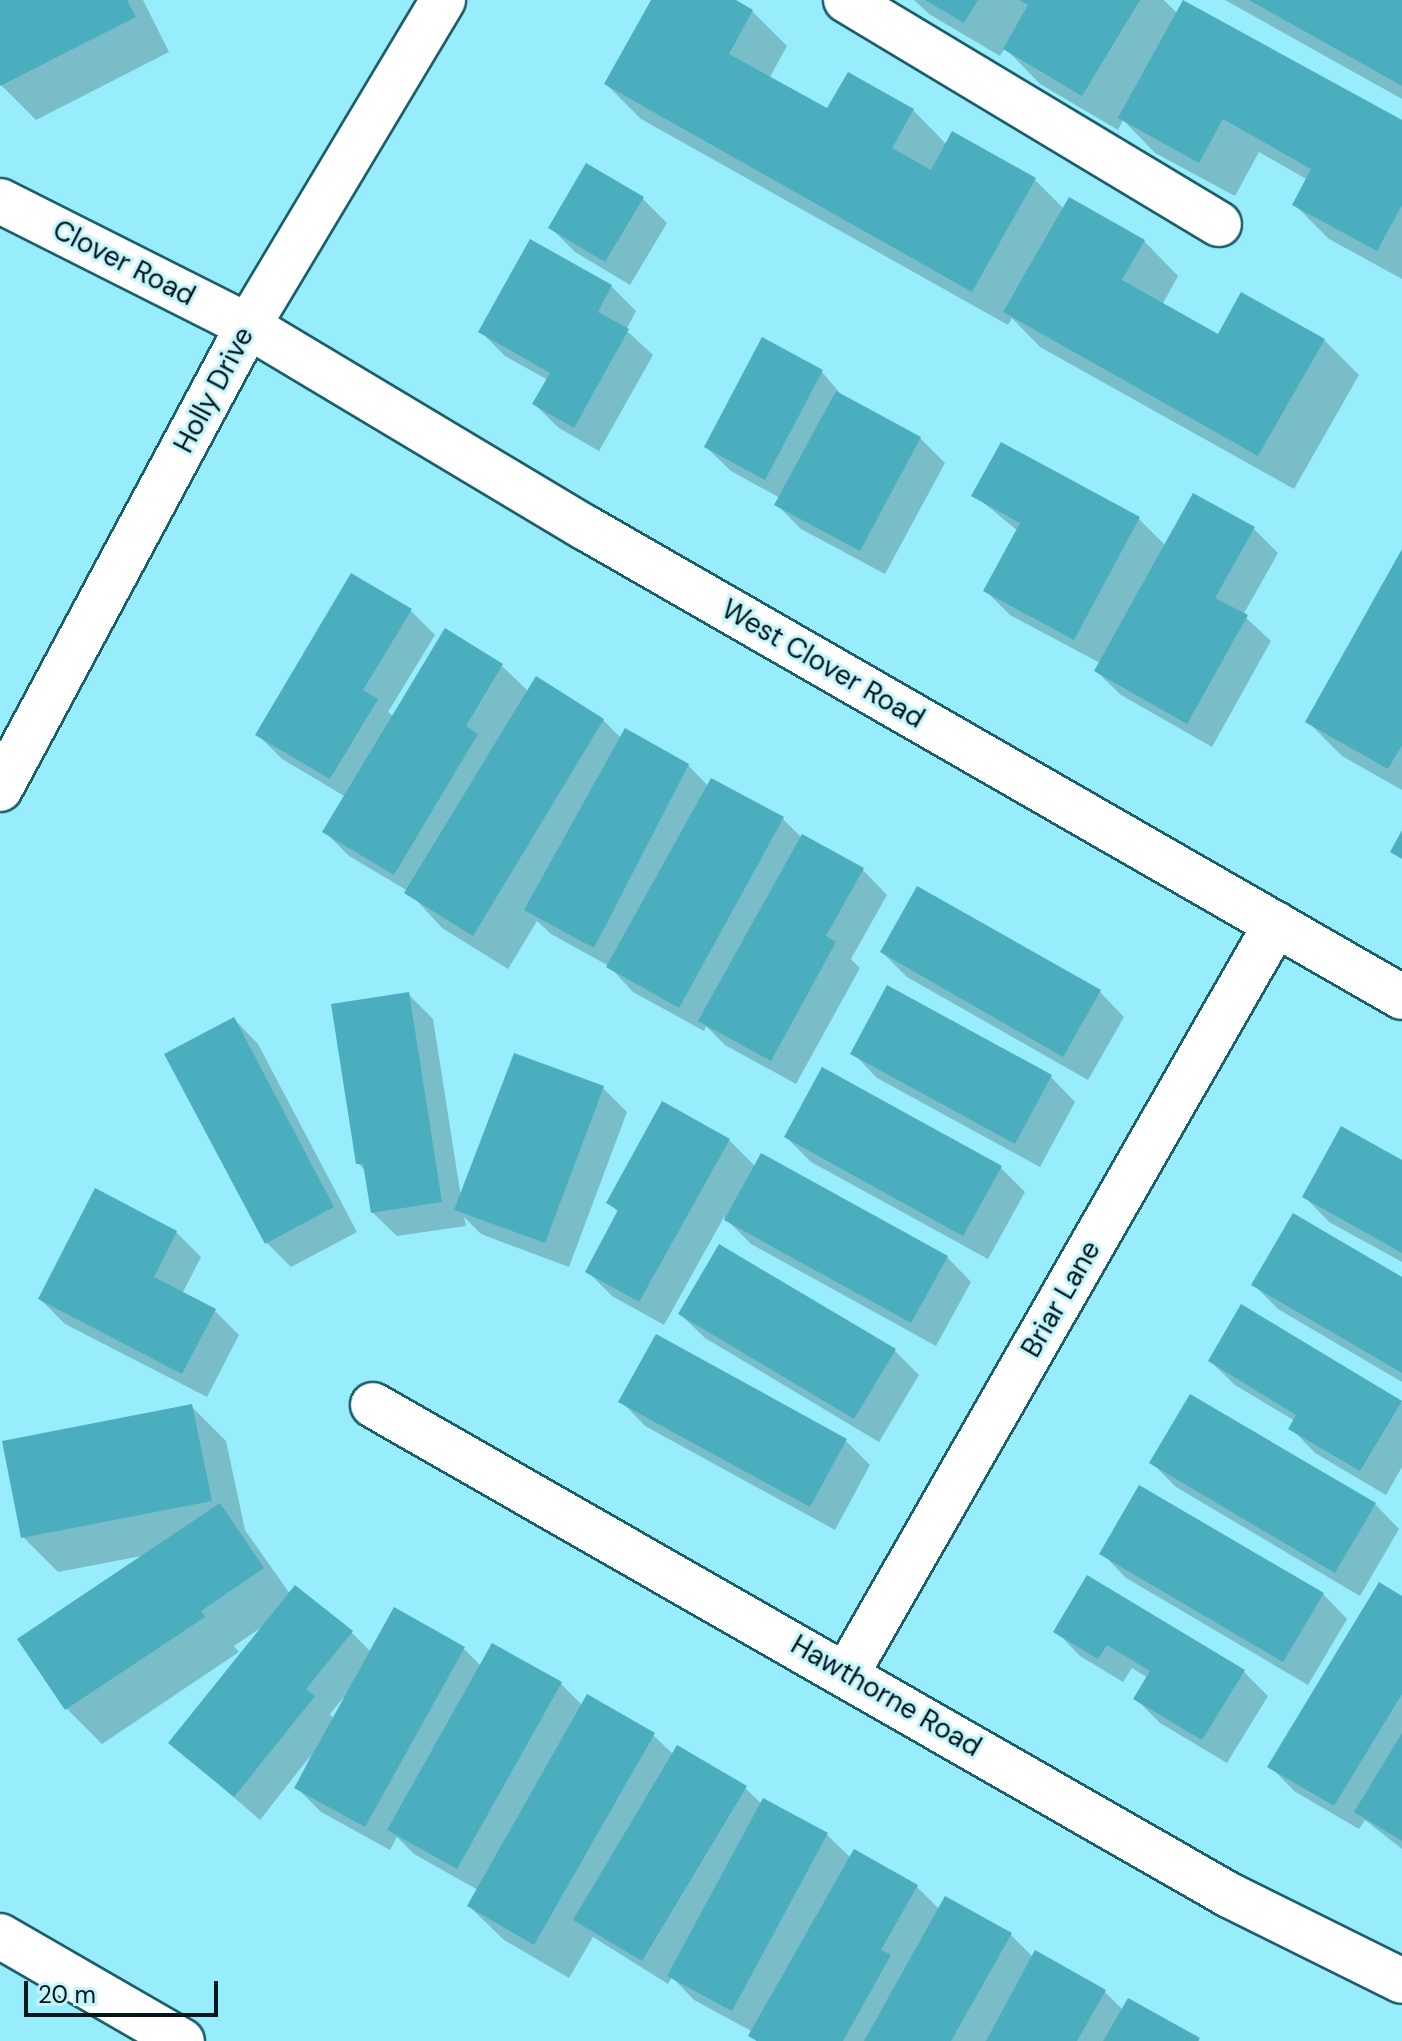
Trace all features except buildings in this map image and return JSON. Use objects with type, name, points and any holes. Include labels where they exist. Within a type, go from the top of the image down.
[{"type":"main road","name":"Holly Drive","points":[[0,789],[248,326],[443,0]]},
{"type":"main road","points":[[846,0],[1219,224]]},
{"type":"main road","name":"Clover Road","points":[[0,201],[248,326]]},
{"type":"main road","name":"West Clover Road","points":[[248,326],[586,528],[1402,997]]},
{"type":"main road","name":"Briar Lane","points":[[847,1673],[1276,924]]},
{"type":"main road","name":"Hawthorne Road","points":[[373,1405],[847,1673],[1229,1895],[1402,1981]]},
{"type":"main road","points":[[0,1936],[182,2041]]}]
